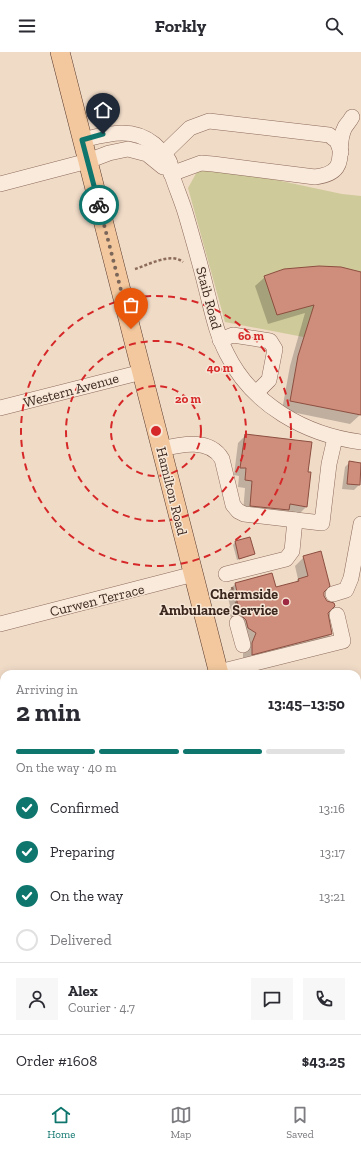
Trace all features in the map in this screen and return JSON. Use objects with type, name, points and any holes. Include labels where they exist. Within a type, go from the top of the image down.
[{"type":"main road","name":"Hamilton Road","points":[[60,52],[218,670]]},
{"type":"street","points":[[315,134],[357,115]]},
{"type":"street","points":[[171,174],[201,163],[315,177],[326,176],[334,171],[339,163],[344,128],[357,115]]},
{"type":"street","points":[[160,157],[190,128],[209,121],[329,135],[337,141],[340,152]]},
{"type":"street","name":"Staib Road","points":[[82,140],[109,133],[126,132],[143,138],[153,144],[171,174],[181,196],[220,340],[237,371],[256,394],[282,414],[303,426],[335,438],[361,442]]},
{"type":"street","name":"Staib Road","points":[[0,184],[128,149],[160,157]]},
{"type":"street","points":[[220,340],[233,334],[270,340],[274,344],[275,349],[269,380],[256,394]]},
{"type":"street","name":"Western Avenue","points":[[0,408],[142,372]]},
{"type":"street","points":[[162,449],[185,444],[194,444],[213,448],[218,452],[222,459],[233,505],[238,511],[244,514],[322,523],[329,464],[335,438]]},
{"type":"street","points":[[226,581],[286,559],[292,550],[295,520]]},
{"type":"street","points":[[333,594],[346,590],[351,578],[361,524]]},
{"type":"street","name":"Curwen Terrace","points":[[0,624],[194,574]]},
{"type":"street","points":[[231,670],[343,641],[337,615]]},
{"type":"street","points":[[238,619],[244,645]]},
{"type":"path","points":[[135,269],[171,258],[180,259],[192,269],[200,267]]},
{"type":"path","points":[[226,581],[232,586],[238,619]]},
{"type":"shaded area","points":[[199,168],[220,168],[342,194],[361,196],[361,348],[225,322],[188,188]]},
{"type":"building","points":[[319,266],[341,267],[361,272],[361,415],[290,401],[298,356],[314,305],[277,315],[264,276],[284,269]]},
{"type":"building","points":[[245,434],[312,442],[308,472],[311,472],[307,507],[290,504],[289,510],[250,506],[252,481],[245,480],[246,468],[240,468]]},
{"type":"building","points":[[349,461],[361,463],[360,485],[347,484]]},
{"type":"building","points":[[250,537],[255,554],[239,559],[235,541]]},
{"type":"building","name":"Chermside Ambulance Service","points":[[321,551],[330,586],[324,592],[324,596],[327,601],[334,603],[335,606],[328,613],[332,634],[252,655],[252,643],[256,633],[248,628],[246,620],[241,615],[236,598],[238,596],[235,583],[272,573],[276,587],[299,581],[298,579],[308,576],[303,556]]},
{"type":"way so far","points":[[99,205],[131,329]]},
{"type":"place","name":"Chermside Ambulance Service","points":[[286,602]]},
{"type":"route","points":[[99,205],[82,140],[103,134]]}]
